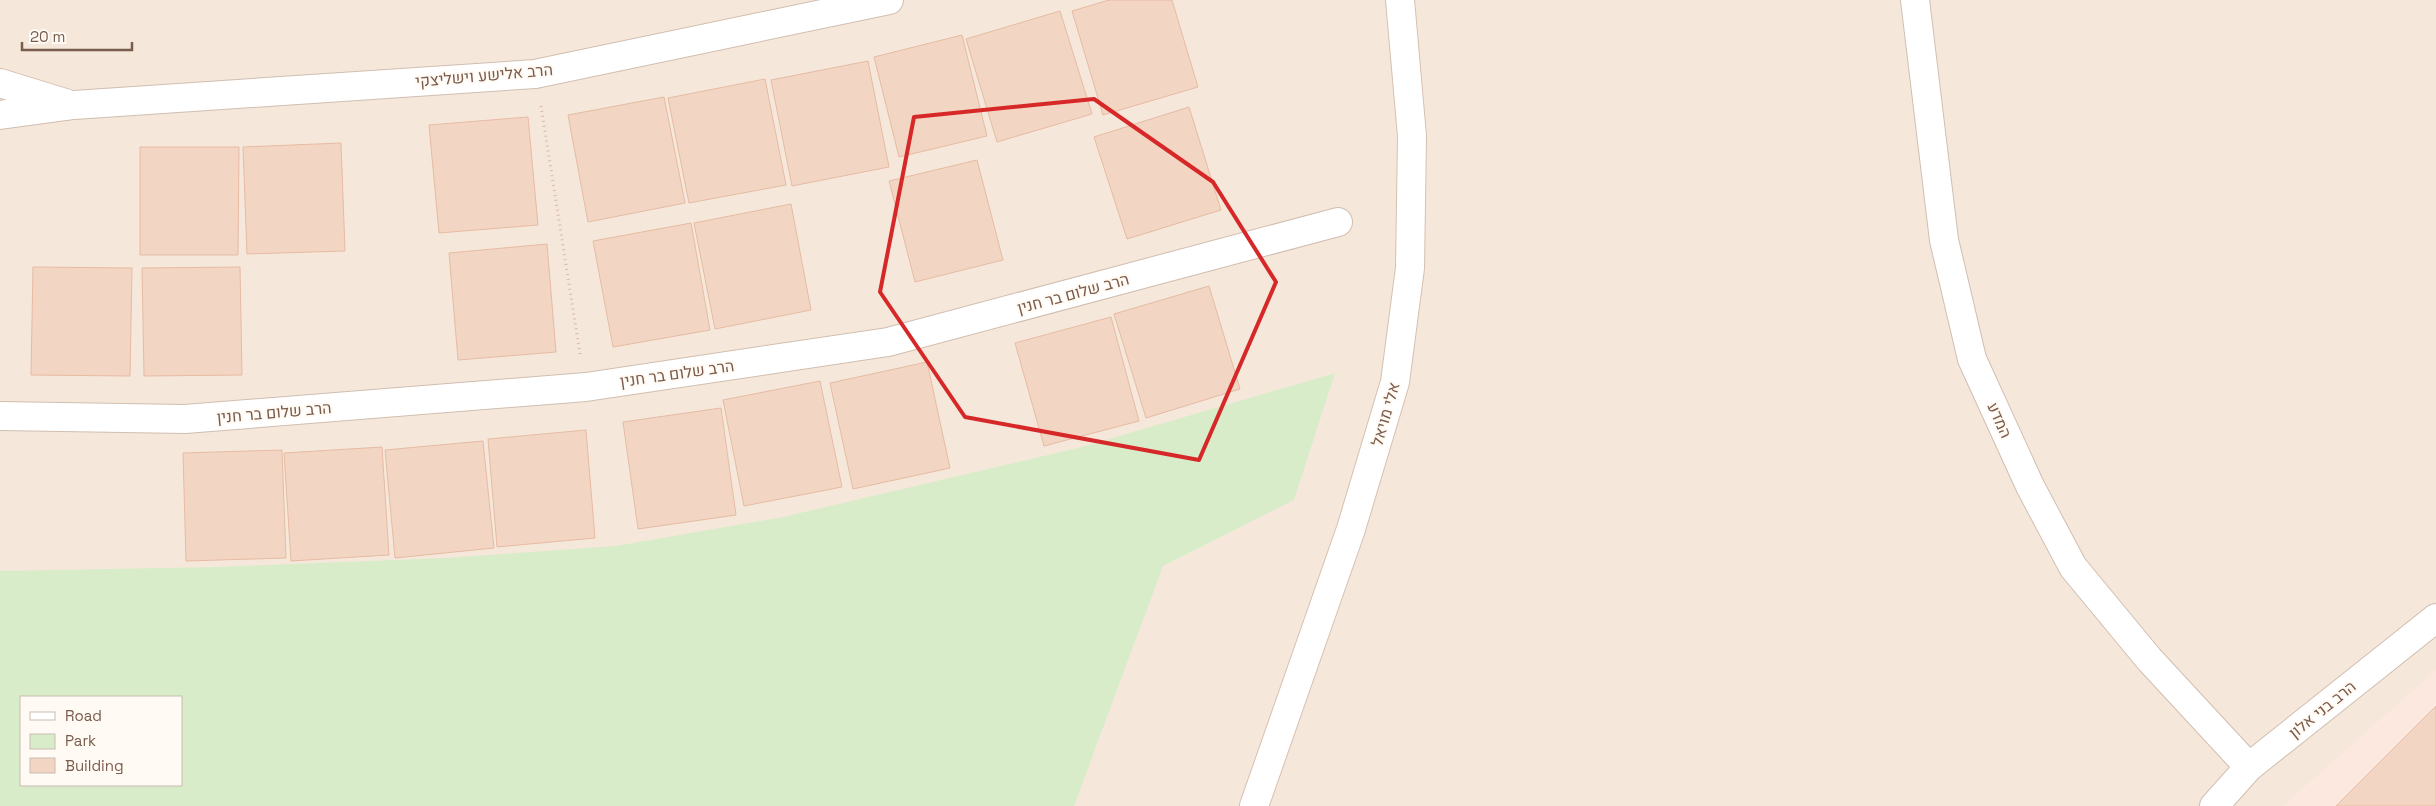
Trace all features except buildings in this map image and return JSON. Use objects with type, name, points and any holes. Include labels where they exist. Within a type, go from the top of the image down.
[{"type":"street","name":"הרב אלישע וישליצקי","points":[[0,116],[74,105],[535,74],[888,0]]},
{"type":"street","name":"המדע","points":[[1915,0],[1944,240],[1972,358],[2030,486],[2073,567],[2149,659],[2250,767]]},
{"type":"street","name":"אלי מויאל","points":[[1254,806],[1351,529],[1396,382],[1410,268],[1412,136],[1399,1]]},
{"type":"street","name":"הרב אלישע וישליצקי","points":[[0,83],[74,105]]},
{"type":"street","name":"הרב שלום בר חנין","points":[[0,416],[185,418],[586,387],[888,342],[1338,222]]},
{"type":"street","name":"הרב בני אלון","points":[[2214,806],[2250,767],[2436,618]]},
{"type":"path","points":[[535,74],[586,387]]},
{"type":"highlighted area","points":[[1094,99],[1213,182],[1276,282],[1199,460],[965,417],[880,292],[914,117]]},
{"type":"shaded area","points":[[0,0],[2436,0],[2436,806],[0,806]]},
{"type":"shaded area","points":[[2436,670],[2436,806],[2283,806]]},
{"type":"green space","points":[[1335,373],[1294,500],[1163,566],[1074,806],[0,806],[0,571],[218,567],[445,558],[616,546],[783,517],[1078,448]]}]
